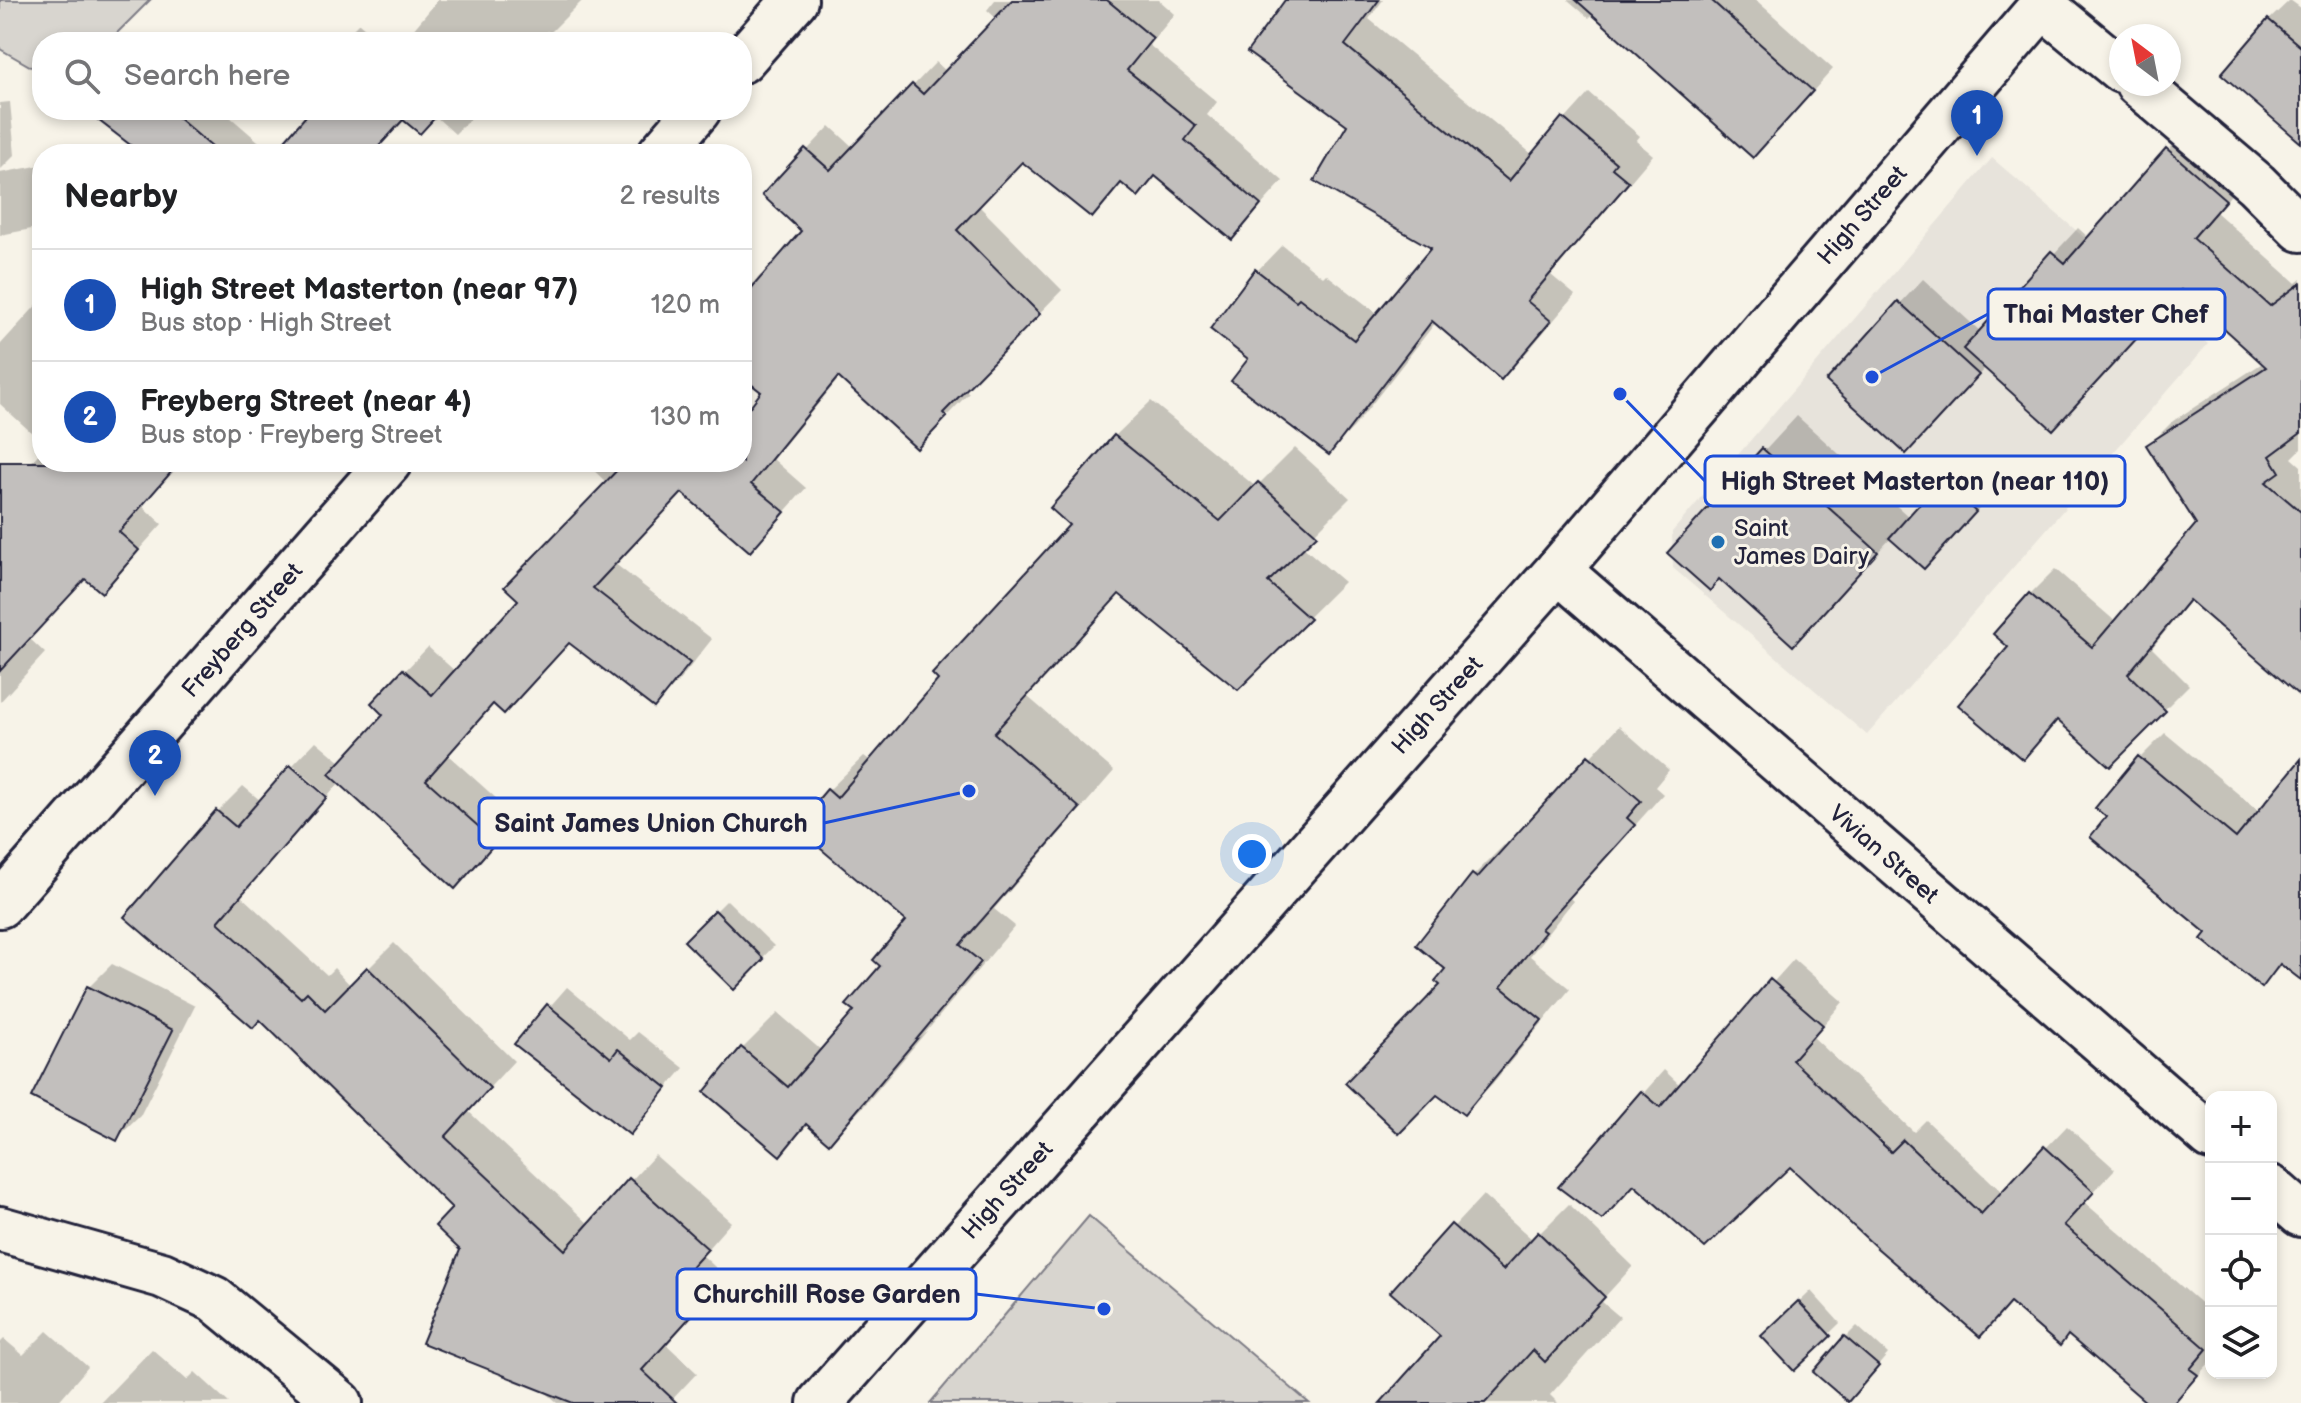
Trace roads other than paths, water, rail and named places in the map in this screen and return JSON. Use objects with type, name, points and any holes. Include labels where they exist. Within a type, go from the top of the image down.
[{"type":"main road","points":[[752,49],[795,0]]},
{"type":"main road","points":[[2045,3],[2109,59]]},
{"type":"main road","name":"High Street","points":[[820,1403],[1558,570],[2045,3]]},
{"type":"main road","points":[[2152,96],[2256,184],[2301,229]]},
{"type":"main road","points":[[669,144],[689,120]]},
{"type":"main road","name":"Freyberg Street","points":[[0,905],[380,472]]},
{"type":"main road","name":"Vivian Street","points":[[1558,570],[2205,1132]]},
{"type":"main road","points":[[2277,1193],[2301,1214]]},
{"type":"main road","points":[[0,1229],[162,1275],[214,1299],[340,1403]]},
{"type":"place","name":"High Street Masterton (near 97)","points":[[1977,156]]},
{"type":"place","name":"Thai Master Chef","points":[[1872,377]]},
{"type":"place","name":"High Street Masterton (near 110)","points":[[1620,394]]},
{"type":"place","name":"Saint James Dairy","points":[[1718,542]]},
{"type":"place","name":"Saint James Union Church","points":[[969,791]]},
{"type":"place","name":"Freyberg Street (near 4)","points":[[155,796]]},
{"type":"place","name":"Churchill Rose Garden","points":[[1104,1309]]}]
